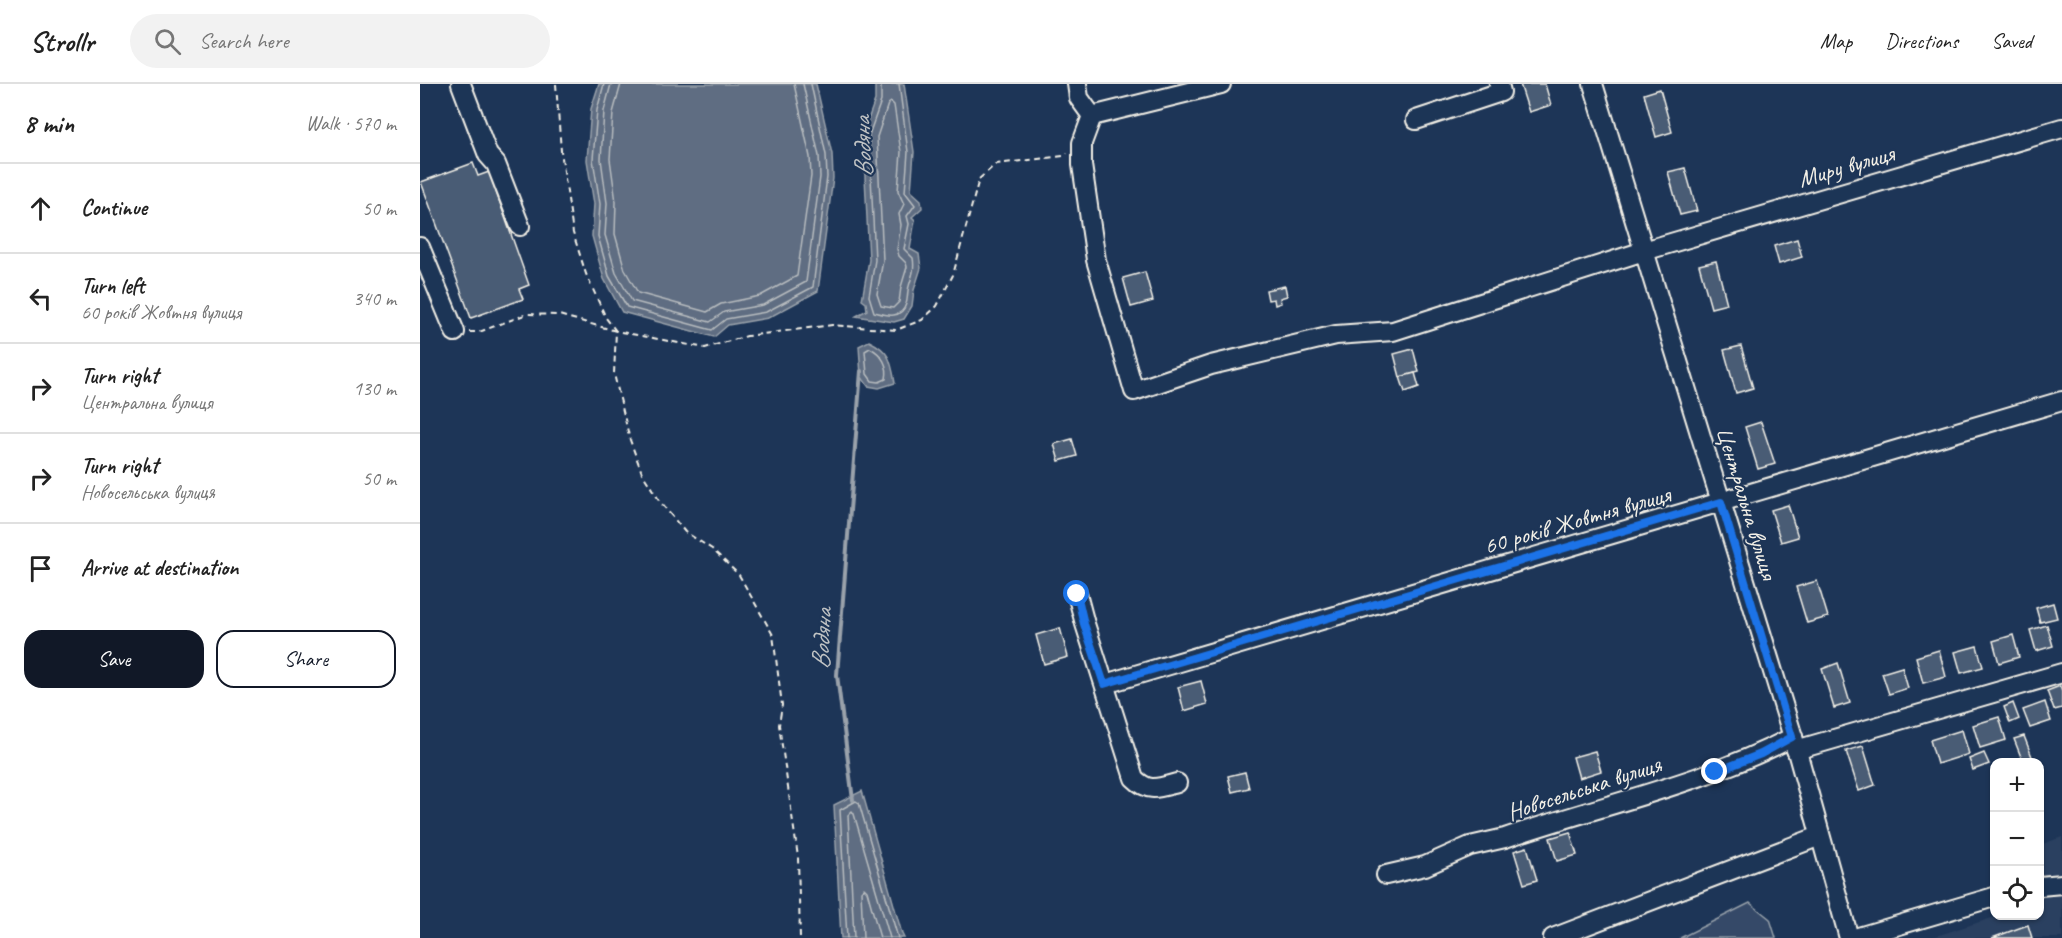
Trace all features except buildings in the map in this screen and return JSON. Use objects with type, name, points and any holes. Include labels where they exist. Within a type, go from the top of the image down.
[{"type":"street","points":[[461,84],[488,155],[496,164],[520,226]]},
{"type":"street","points":[[1077,84],[1079,98],[1092,116]]},
{"type":"street","points":[[1092,116],[1221,84]]},
{"type":"street","points":[[1416,120],[1501,92],[1499,84]]},
{"type":"street","name":"Центральна вулиця","points":[[1593,84],[1794,743],[1849,938]]},
{"type":"street","points":[[1082,143],[1092,116]]},
{"type":"street","name":"Миру вулиця","points":[[1082,143],[1082,165],[1096,260],[1134,391],[1211,365],[1336,335],[1393,331],[1644,251],[2062,128]]},
{"type":"street","points":[[420,247],[455,332]]},
{"type":"street","name":"60 років Жовтня вулиця","points":[[1104,684],[2062,401]]},
{"type":"street","points":[[1077,594],[1084,624],[1134,778],[1141,785],[1152,789],[1177,783]]},
{"type":"street","name":"Новосельська вулиця","points":[[1386,875],[1425,866],[1470,846],[1505,838],[1715,772],[1794,743],[2062,673]]},
{"type":"street","points":[[1553,938],[1820,836]]},
{"type":"street","points":[[2044,886],[2062,884]]},
{"type":"street","points":[[1855,938],[1990,898]]},
{"type":"path","points":[[556,84],[561,151],[573,233],[586,274],[606,318],[616,331],[614,374],[630,440],[642,474],[661,503],[686,532],[712,549],[739,576],[773,635],[782,705],[778,725],[798,856],[800,938]]},
{"type":"path","points":[[455,332],[479,332],[527,314],[559,315],[616,331],[705,348],[747,336],[832,325],[896,330],[922,320],[937,306],[953,275],[979,179],[996,164],[1063,156],[1082,143]]},
{"type":"shaded area","points":[[2062,837],[2062,938],[1930,938],[1990,919],[2044,920],[2044,844]]},
{"type":"shaded area","points":[[1750,903],[1770,919],[1776,938],[1680,938]]},
{"type":"water","points":[[599,84],[816,84],[832,154],[833,178],[818,291],[768,318],[728,325],[714,337],[622,312],[604,279],[592,236],[594,204],[587,160],[591,109]]},
{"type":"water","points":[[875,84],[904,84],[914,152],[911,191],[921,200],[922,208],[912,217],[915,220],[910,249],[919,254],[921,268],[912,306],[904,319],[894,322],[856,316],[867,310],[866,303],[862,300],[869,260],[863,134],[875,100]]},
{"type":"water","points":[[869,341],[885,353],[895,383],[879,388],[868,386],[861,376],[859,346]]},
{"type":"water","points":[[862,791],[904,938],[841,938],[834,805]]},
{"type":"waterway","name":"Водяна","points":[[853,800],[837,675],[861,371]]},
{"type":"route","points":[[1077,594],[1084,624],[1104,684],[1721,502],[1792,737],[1761,754],[1715,772]]}]
